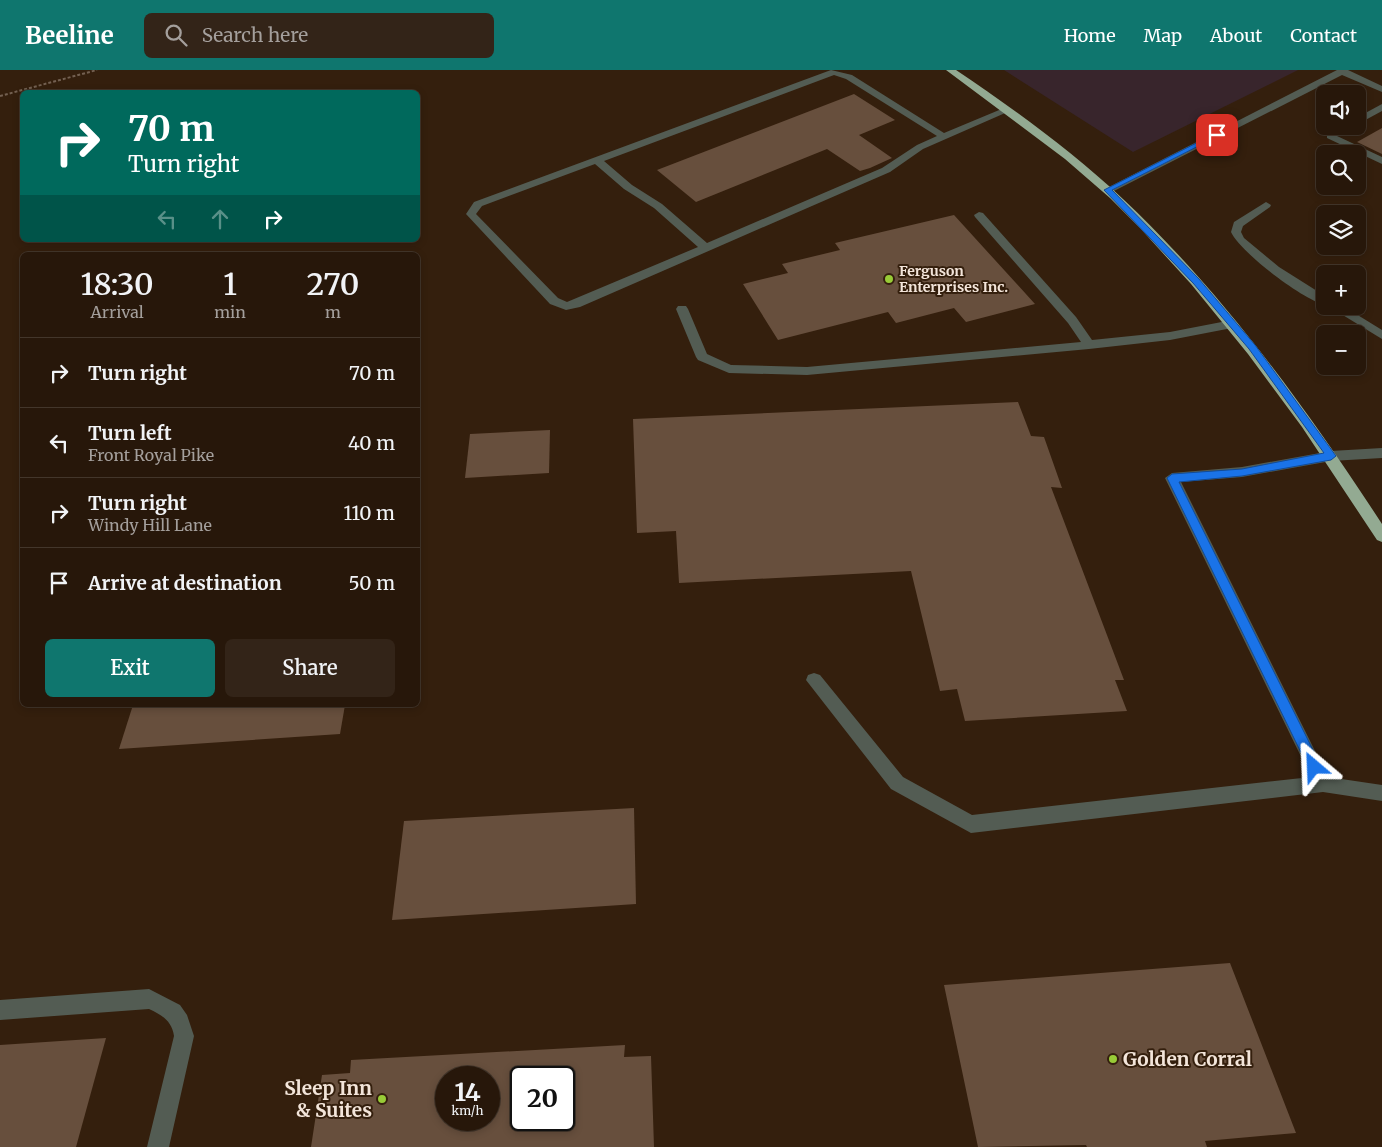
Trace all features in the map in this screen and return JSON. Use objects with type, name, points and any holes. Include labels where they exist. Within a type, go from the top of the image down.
[{"type":"highway","points":[[950,70],[1007,110],[1108,190],[1196,281],[1292,400],[1331,456],[1382,536]]},
{"type":"street","points":[[1108,190],[1342,71],[1382,89]]},
{"type":"street","points":[[944,137],[849,77],[834,72],[478,204],[471,214],[554,301],[566,306],[576,304],[886,170],[920,147],[944,137],[1007,110]]},
{"type":"street","points":[[1366,116],[1382,107]]},
{"type":"street","points":[[1332,135],[1330,136],[1382,161]]},
{"type":"street","points":[[597,160],[628,187],[658,206],[705,247]]},
{"type":"street","points":[[1266,205],[1238,224],[1236,232],[1240,241],[1265,262],[1316,295]]},
{"type":"street","points":[[979,215],[1072,320],[1089,345]]},
{"type":"street","points":[[682,309],[702,356],[729,368],[807,371],[1089,345],[1170,336],[1232,324]]},
{"type":"street","points":[[1349,315],[1382,334]]},
{"type":"street","points":[[1323,784],[1172,478],[1242,472],[1331,456],[1382,453]]},
{"type":"street","points":[[814,680],[897,784],[971,824],[1323,784],[1382,793]]},
{"type":"street","points":[[0,1010],[149,999],[169,1007],[178,1016],[183,1026],[184,1036],[158,1147]]},
{"type":"path","points":[[22,90],[97,70]]},
{"type":"path","points":[[0,96],[20,91]]},
{"type":"shaded area","points":[[1004,70],[1298,70],[1133,152]]},
{"type":"building","points":[[854,94],[895,120],[859,135],[892,158],[870,168],[860,171],[827,149],[696,202],[657,170]]},
{"type":"building","points":[[1382,128],[1382,154],[1357,142]]},
{"type":"building","name":"Ferguson Enterprises Inc.","points":[[954,215],[1035,304],[966,322],[954,308],[896,323],[888,312],[778,340],[743,284],[788,273],[782,264],[840,250],[835,243]]},
{"type":"building","points":[[1018,402],[1031,436],[1044,437],[1062,488],[1051,487],[1124,680],[1115,680],[1127,711],[965,721],[957,689],[940,691],[911,571],[679,583],[676,531],[637,533],[633,419]]},
{"type":"building","points":[[550,430],[549,473],[465,478],[470,434]]},
{"type":"building","points":[[132,707],[345,707],[340,734],[119,749]]},
{"type":"building","points":[[634,808],[636,904],[392,920],[404,821]]},
{"type":"building","name":"Golden Corral","points":[[1230,963],[1296,1133],[1205,1141],[1207,1147],[1087,1147],[1086,1145],[978,1147],[944,985]]},
{"type":"building","points":[[106,1038],[76,1147],[0,1147],[0,1045]]},
{"type":"building","name":"Sleep Inn & Suites","points":[[625,1045],[624,1057],[651,1056],[654,1147],[311,1147],[322,1075],[350,1073],[351,1060]]},
{"type":"place","name":"Ferguson Enterprises Inc.","points":[[889,279]]},
{"type":"place","name":"Golden Corral","points":[[1113,1059]]},
{"type":"place","name":"Sleep Inn & Suites","points":[[382,1099]]},
{"type":"route","points":[[1217,135],[1108,190],[1196,281],[1252,347],[1331,456],[1242,472],[1172,478],[1314,767]]}]
